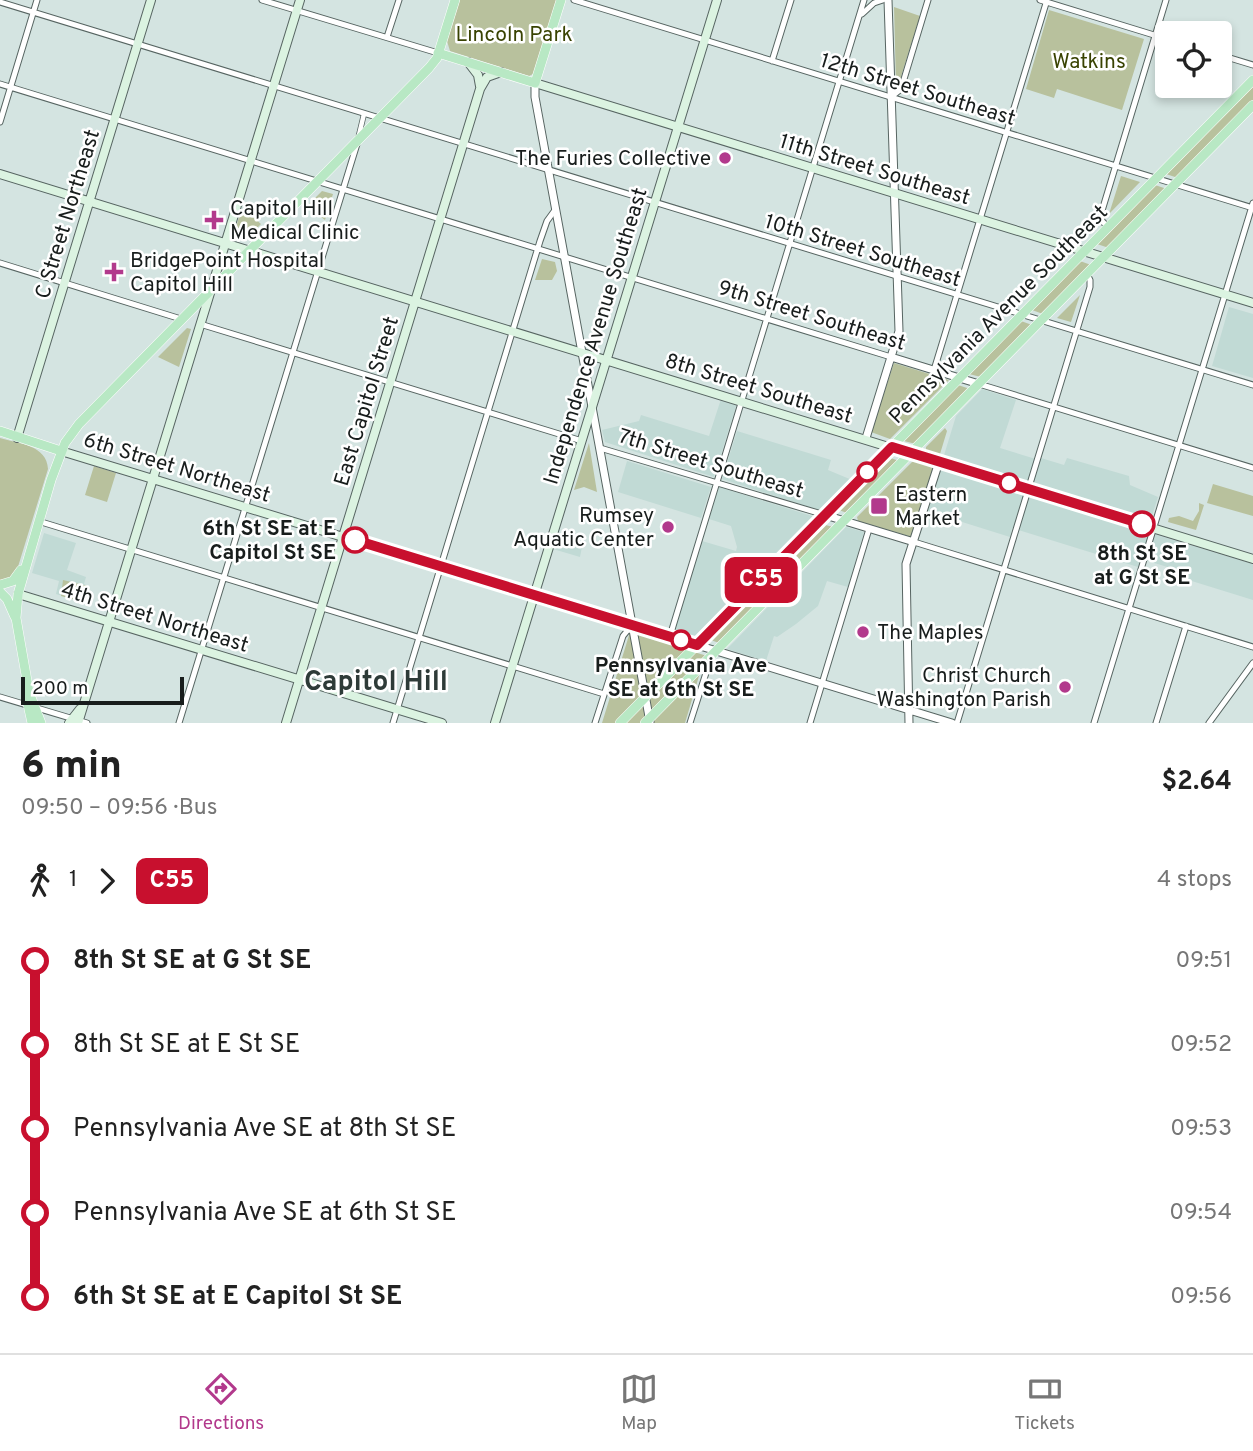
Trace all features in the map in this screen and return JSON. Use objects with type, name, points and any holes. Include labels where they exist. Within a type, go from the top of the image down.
[{"type":"main road","name":"C Street Northeast","points":[[17,438],[151,0]]},
{"type":"main road","points":[[77,722],[300,0]]},
{"type":"main road","points":[[51,480],[52,449],[429,68],[439,53],[455,0]]},
{"type":"main road","points":[[535,83],[561,0]]},
{"type":"main road","name":"Independence Avenue Southeast","points":[[495,723],[717,0]]},
{"type":"main road","name":"11th Street Southeast","points":[[439,53],[1253,303]]},
{"type":"main road","points":[[468,62],[478,75],[480,89]]},
{"type":"main road","points":[[480,89],[487,77],[501,72]]},
{"type":"main road","name":"Pennsylvania Avenue Southeast","points":[[620,723],[1253,80]]},
{"type":"main road","name":"East Capitol Street","points":[[286,723],[480,89]]},
{"type":"main road","name":"Pennsylvania Avenue Southeast","points":[[648,722],[1253,105]]},
{"type":"main road","name":"8th Street Southeast","points":[[0,174],[1253,559]]},
{"type":"main road","name":"6th Street Northeast","points":[[0,431],[697,645]]},
{"type":"main road","points":[[16,618],[26,559],[51,480],[52,449]]},
{"type":"main road","points":[[26,559],[15,579],[0,589],[8,599],[16,618],[32,706],[32,723]]},
{"type":"main road","name":"4th Street Northeast","points":[[0,589],[442,723]]},
{"type":"main road","points":[[697,645],[698,669]]},
{"type":"main road","points":[[32,706],[41,723]]},
{"type":"street","points":[[0,122],[37,0]]},
{"type":"street","points":[[261,0],[439,53]]},
{"type":"street","points":[[387,37],[398,0]]},
{"type":"street","name":"12th Street Southeast","points":[[574,0],[1253,206]]},
{"type":"street","points":[[772,61],[791,0]]},
{"type":"street","points":[[670,636],[864,0]]},
{"type":"street","points":[[859,16],[874,4],[885,0],[899,331],[866,438]]},
{"type":"street","points":[[891,97],[901,89],[928,0]]},
{"type":"street","points":[[1159,21],[1166,0]]},
{"type":"street","points":[[934,370],[1044,1],[1155,35],[1101,214],[1102,221],[1108,227]]},
{"type":"street","name":"10th Street Southeast","points":[[0,2],[1253,385]]},
{"type":"street","points":[[1232,59],[1253,65]]},
{"type":"street","points":[[535,83],[535,97],[648,722]]},
{"type":"street","name":"9th Street Southeast","points":[[0,84],[1253,468]]},
{"type":"street","points":[[179,723],[364,114]]},
{"type":"street","points":[[1094,723],[1253,206]]},
{"type":"street","points":[[393,723],[538,249],[547,221],[555,210]]},
{"type":"street","points":[[0,263],[181,319]]},
{"type":"street","points":[[697,645],[954,723],[1054,407],[1090,285],[1087,274]]},
{"type":"street","points":[[200,324],[582,441]]},
{"type":"street","name":"7th Street Southeast","points":[[600,448],[1253,647]]},
{"type":"street","points":[[909,723],[906,564],[939,462]]},
{"type":"street","points":[[38,521],[604,694]]},
{"type":"street","points":[[810,723],[869,529]]},
{"type":"street","points":[[595,723],[623,636],[632,625]]},
{"type":"street","points":[[1156,723],[1186,626]]},
{"type":"street","points":[[693,722],[706,673],[706,661]]},
{"type":"street","points":[[1209,723],[1253,663]]},
{"type":"street","points":[[0,696],[77,722]]},
{"type":"shaded area","points":[[1229,307],[1253,314],[1253,378],[1212,366]]},
{"type":"shaded area","points":[[982,389],[1016,400],[1000,448],[1064,465],[1067,458],[1129,476],[1130,485],[1158,497],[1147,532],[1253,564],[1253,600],[1182,578],[1184,572],[1141,559],[1138,567],[1012,528],[1010,537],[927,511],[956,416]]},
{"type":"shaded area","points":[[721,399],[737,403],[714,477],[605,442],[602,430],[639,421],[641,415],[709,436]]},
{"type":"shaded area","points":[[737,431],[831,460],[828,470],[852,480],[819,510],[722,479]]},
{"type":"shaded area","points":[[627,461],[711,487],[701,518],[618,492]]},
{"type":"shaded area","points":[[719,487],[813,518],[695,639],[676,634],[675,627],[702,541],[736,551],[737,547],[731,526],[709,519]]},
{"type":"shaded area","points":[[846,527],[864,532],[848,587],[827,581],[818,606],[777,637],[774,636],[766,661],[727,649]]},
{"type":"shaded area","points":[[44,533],[76,543],[67,570],[86,577],[84,584],[88,586],[83,602],[56,594],[59,581],[32,573]]},
{"type":"shaded area","points":[[556,539],[582,547],[580,557],[553,549]]},
{"type":"green space","name":"Lincoln Park","points":[[459,0],[559,0],[537,72],[529,76],[450,51],[447,41]]},
{"type":"green space","points":[[894,7],[920,16],[898,86],[896,84]]},
{"type":"green space","name":"Watkins","points":[[1049,10],[1144,39],[1122,110],[1057,89],[1054,98],[1026,89]]},
{"type":"green space","points":[[1253,86],[1253,101],[1178,178],[1166,174]]},
{"type":"green space","points":[[1121,176],[1140,182],[1109,214]]},
{"type":"green space","points":[[1155,185],[1167,189],[1109,248],[1097,244]]},
{"type":"green space","points":[[322,191],[333,194],[325,220],[307,206]]},
{"type":"green space","points":[[240,213],[261,224],[245,240],[234,235]]},
{"type":"green space","points":[[542,259],[555,262],[557,271],[552,280],[535,280]]},
{"type":"green space","points":[[1080,261],[1091,265],[1043,314],[1032,310]]},
{"type":"green space","points":[[1080,295],[1071,322],[1057,318]]},
{"type":"green space","points":[[1021,321],[1032,325],[981,377],[969,374]]},
{"type":"green space","points":[[187,328],[191,329],[179,367],[158,357]]},
{"type":"green space","points":[[894,363],[949,380],[890,439],[871,432]]},
{"type":"green space","points":[[958,385],[970,389],[916,444],[904,441]]},
{"type":"green space","points":[[945,428],[947,431],[940,454],[926,451],[926,447]]},
{"type":"green space","points":[[0,438],[37,450],[43,455],[48,469],[17,570],[8,580],[0,581]]},
{"type":"green space","points":[[589,443],[597,492],[584,487],[574,490]]},
{"type":"green space","points":[[888,457],[899,461],[847,513],[836,509]]},
{"type":"green space","points":[[917,461],[933,468],[912,537],[858,521],[857,517],[912,462]]},
{"type":"green space","points":[[94,466],[116,473],[107,502],[85,495]]},
{"type":"green space","points":[[1213,484],[1253,496],[1253,516],[1207,503]]},
{"type":"green space","points":[[1199,503],[1204,505],[1196,530],[1168,522],[1169,518],[1179,516],[1193,521],[1199,511]]},
{"type":"green space","points":[[822,524],[833,527],[719,643],[708,639]]},
{"type":"green space","points":[[63,580],[88,586],[83,602],[61,596]]},
{"type":"green space","points":[[630,632],[707,656],[685,723],[602,723]]},
{"type":"bus line","name":"C55","points":[[355,540],[697,645],[892,447],[1142,524]]},
{"type":"place","name":"The Furies Collective","points":[[725,158]]},
{"type":"place","name":"Capitol Hill Medical Clinic","points":[[214,220]]},
{"type":"place","name":"BridgePoint Hospital Capitol Hill","points":[[114,272]]},
{"type":"place","name":"Eastern Market","points":[[879,506]]},
{"type":"place","name":"8th St SE at G St SE","points":[[1142,524]]},
{"type":"place","name":"Rumsey Aquatic Center","points":[[668,527]]},
{"type":"place","name":"6th St SE at E Capitol St SE","points":[[355,540]]},
{"type":"place","name":"The Maples","points":[[863,632]]},
{"type":"place","name":"Pennsylvania Ave SE at 6th St SE","points":[[681,640]]},
{"type":"place","name":"Christ Church Washington Parish","points":[[1065,687]]},
{"type":"district","name":"Capitol Hill","points":[[376,680]]}]
